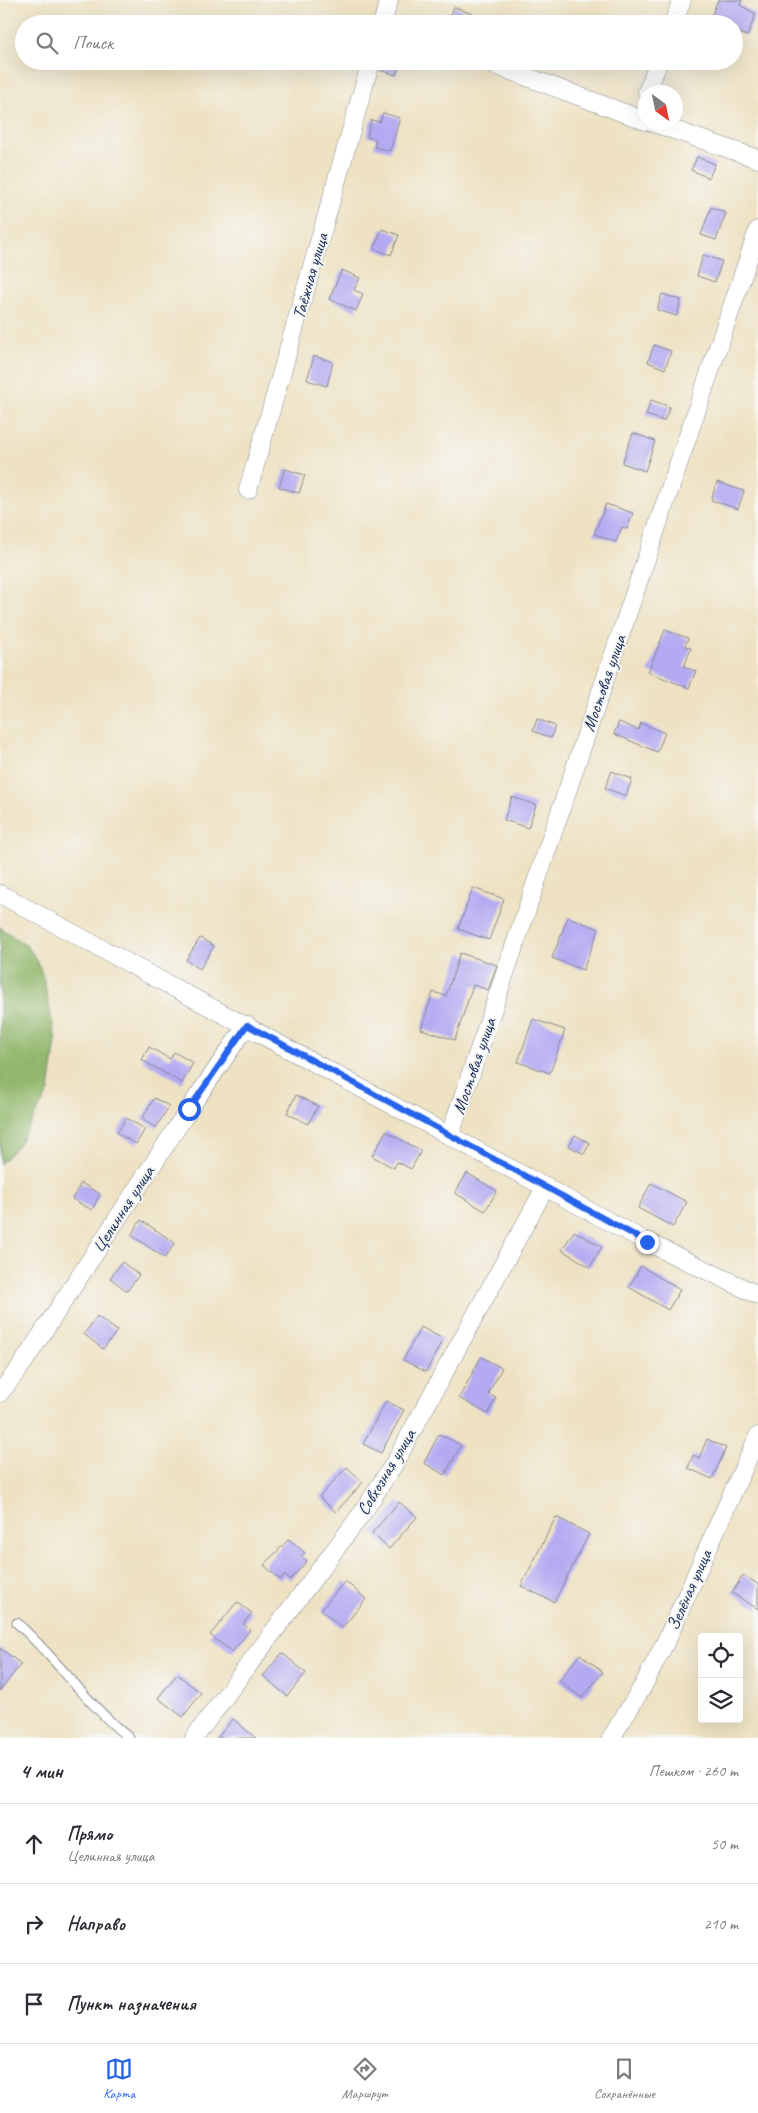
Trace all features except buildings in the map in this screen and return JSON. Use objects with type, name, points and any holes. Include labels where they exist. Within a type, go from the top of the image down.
[{"type":"street","points":[[385,15],[389,0]]},
{"type":"street","points":[[676,15],[682,0]]},
{"type":"street","name":"Таёжная улица","points":[[248,490],[368,70]]},
{"type":"street","points":[[509,70],[638,117]]},
{"type":"street","points":[[650,85],[656,70]]},
{"type":"street","points":[[674,130],[758,159]]},
{"type":"street","name":"Мостовая улица","points":[[450,1135],[758,230]]},
{"type":"street","points":[[0,894],[247,1025],[647,1242],[758,1295]]},
{"type":"street","name":"Целинная улица","points":[[0,1393],[21,1366],[189,1109],[247,1025]]},
{"type":"street","name":"Совхозная улица","points":[[194,1738],[363,1512],[384,1480],[546,1186]]},
{"type":"street","name":"Зелёная улица","points":[[611,1738],[668,1637],[758,1436]]},
{"type":"lane","points":[[18,1623],[43,1646],[71,1682],[104,1717],[129,1738]]},
{"type":"green space","points":[[0,927],[28,947],[38,962],[44,980],[56,1041],[49,1091],[18,1145],[0,1164]]},
{"type":"route","points":[[189,1109],[247,1025],[647,1242]]}]
